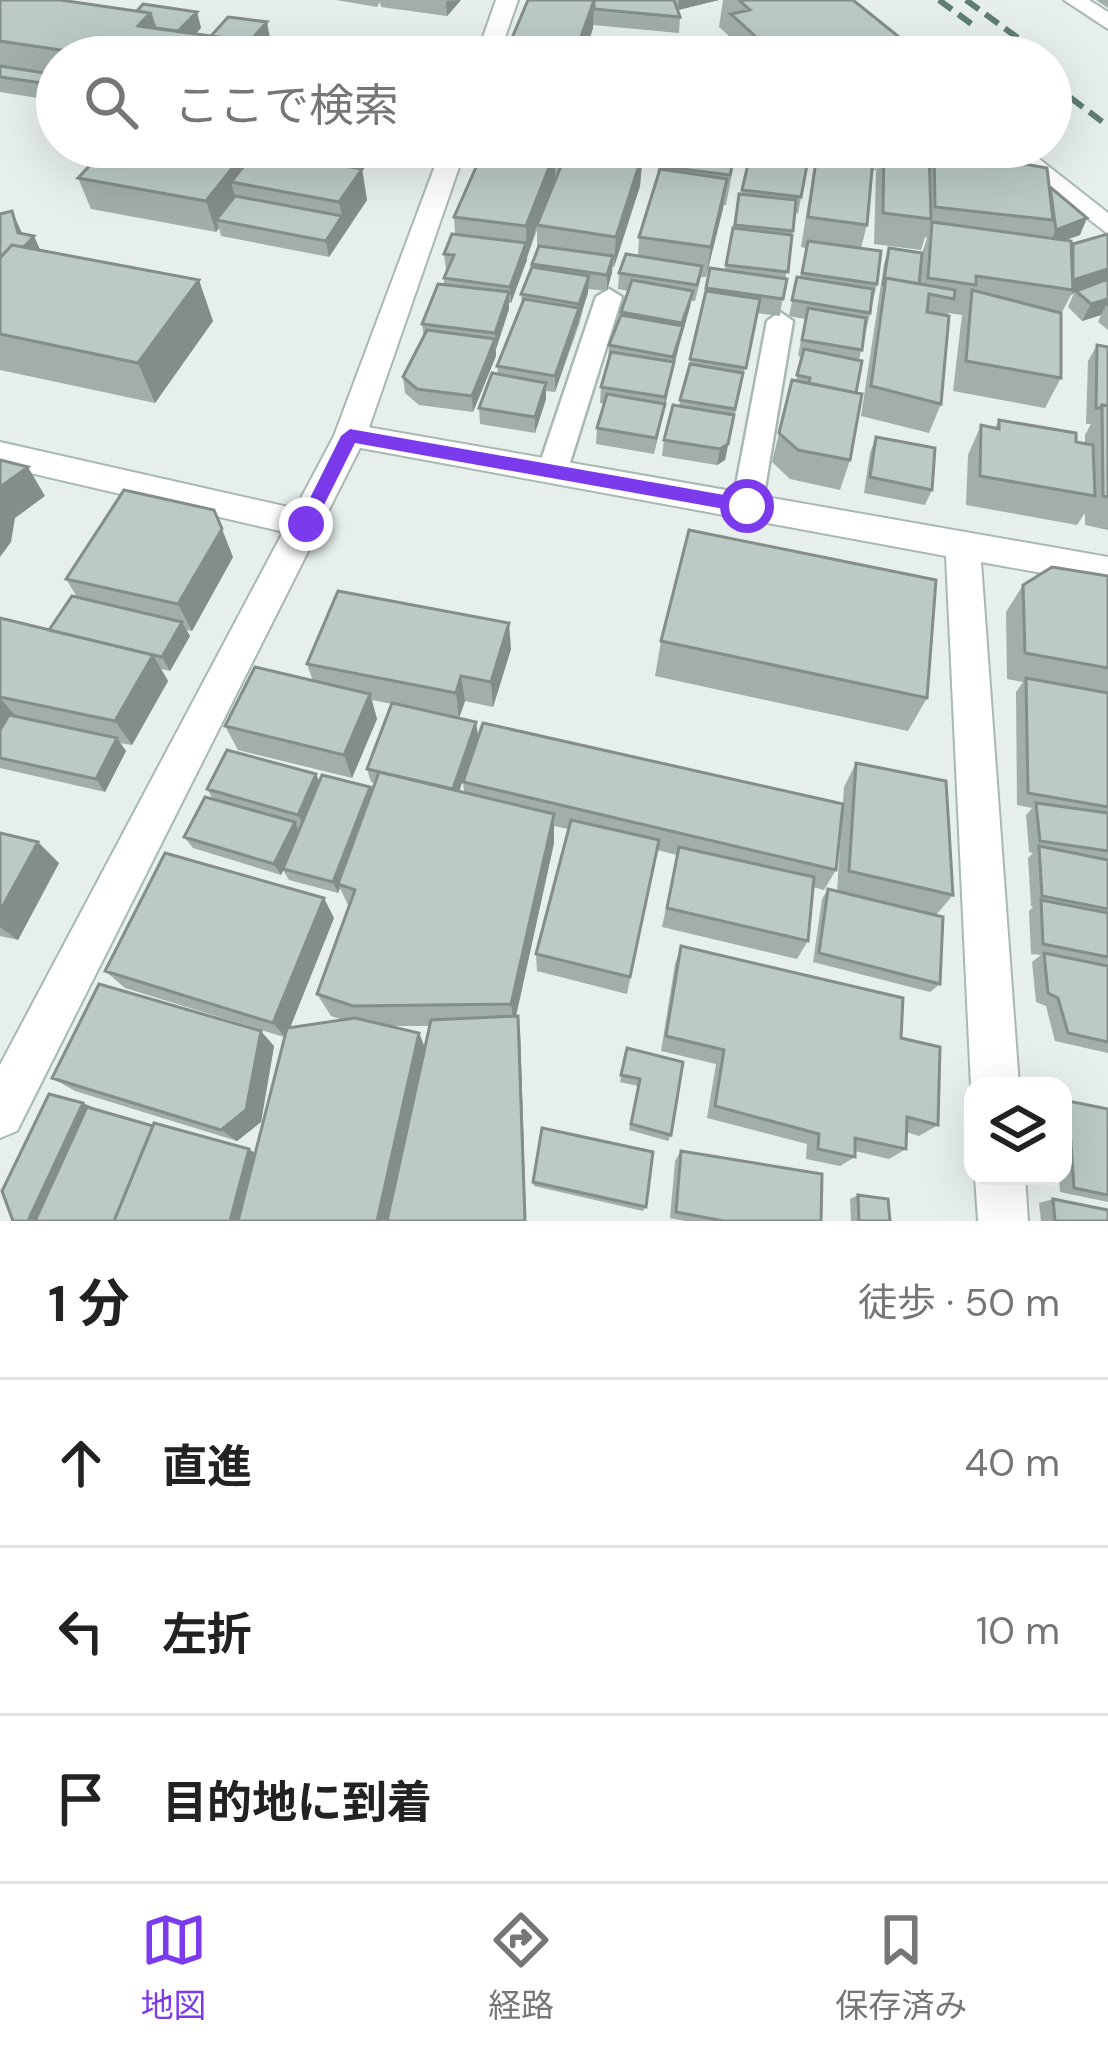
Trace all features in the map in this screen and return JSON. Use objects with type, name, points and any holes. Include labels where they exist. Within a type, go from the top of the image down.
[{"type":"street","points":[[495,36],[508,0]]},
{"type":"street","points":[[1075,0],[1108,22]]},
{"type":"street","points":[[0,1114],[350,436],[446,168]]},
{"type":"street","points":[[936,168],[961,171]]},
{"type":"street","points":[[1035,168],[1102,236]]},
{"type":"street","points":[[1005,176],[1051,181]]},
{"type":"street","points":[[350,436],[1108,571]]},
{"type":"street","points":[[0,454],[306,524]]},
{"type":"street","points":[[963,544],[994,1077]]},
{"type":"street","points":[[1001,1185],[1003,1221]]},
{"type":"lane","points":[[552,472],[609,297]]},
{"type":"lane","points":[[747,506],[780,321]]},
{"type":"building","points":[[0,0],[60,0],[150,13],[138,26],[210,36],[36,36],[36,46],[0,41]]},
{"type":"building","points":[[528,0],[594,0],[581,36],[513,36]]},
{"type":"building","points":[[594,0],[674,0],[680,17],[594,9]]},
{"type":"building","points":[[739,0],[853,0],[898,36],[755,36],[731,14],[750,10]]},
{"type":"building","points":[[143,4],[197,12],[178,31],[155,28],[150,13],[137,11]]},
{"type":"building","points":[[228,17],[267,22],[254,36],[211,36]]},
{"type":"building","points":[[0,66],[36,72],[36,82],[0,77]]},
{"type":"building","points":[[87,168],[232,168],[206,201],[78,178]]},
{"type":"building","points":[[242,168],[362,169],[339,202],[231,182]]},
{"type":"building","points":[[476,168],[549,168],[526,226],[454,217]]},
{"type":"building","points":[[560,168],[638,168],[616,237],[537,225]]},
{"type":"building","points":[[674,168],[732,168],[730,175]]},
{"type":"building","points":[[747,168],[806,168],[801,197],[742,190]]},
{"type":"building","points":[[815,168],[872,168],[867,225],[808,217]]},
{"type":"building","points":[[884,168],[930,168],[931,219],[883,213]]},
{"type":"building","points":[[934,168],[1047,168],[1053,220],[935,207]]},
{"type":"building","points":[[660,169],[727,179],[711,247],[639,237]]},
{"type":"building","points":[[1050,187],[1087,218],[1056,230]]},
{"type":"building","points":[[739,194],[796,200],[793,231],[735,225]]},
{"type":"building","points":[[235,196],[342,216],[326,241],[216,220]]},
{"type":"building","points":[[12,211],[18,233],[34,236],[24,247],[12,245],[0,258],[0,214]]},
{"type":"building","points":[[932,222],[1071,241],[1073,290],[976,276],[976,285],[928,278]]},
{"type":"building","points":[[733,228],[792,235],[788,272],[726,265]]},
{"type":"building","points":[[452,234],[526,243],[510,287],[444,278],[454,255],[444,254]]},
{"type":"building","points":[[1108,234],[1108,269],[1073,280],[1073,244]]},
{"type":"building","points":[[808,241],[881,251],[877,284],[802,273]]},
{"type":"building","points":[[12,245],[199,280],[138,363],[0,334],[0,258]]},
{"type":"building","points":[[539,246],[613,256],[607,275],[532,264]]},
{"type":"building","points":[[889,248],[922,253],[919,284],[886,278],[883,286]]},
{"type":"building","points":[[626,254],[702,266],[697,285],[619,273]]},
{"type":"building","points":[[532,267],[589,276],[579,304],[521,294]]},
{"type":"building","points":[[710,268],[787,279],[783,299],[706,288]]},
{"type":"building","points":[[797,277],[873,289],[870,313],[792,300]]},
{"type":"building","points":[[886,278],[955,290],[954,299],[929,294],[927,312],[949,316],[941,404],[871,386]]},
{"type":"building","points":[[1108,279],[1108,299],[1091,304],[1076,291]]},
{"type":"building","points":[[632,280],[693,291],[682,323],[621,312]]},
{"type":"building","points":[[438,284],[509,292],[495,333],[422,324]]},
{"type":"building","points":[[972,290],[1061,313],[1061,378],[966,361]]},
{"type":"building","points":[[706,291],[760,299],[746,368],[690,359]]},
{"type":"building","points":[[524,299],[579,308],[555,376],[497,366]]},
{"type":"building","points":[[808,308],[866,318],[862,350],[802,340]]},
{"type":"building","points":[[621,315],[683,326],[673,357],[609,345]]},
{"type":"building","points":[[427,330],[495,339],[472,396],[417,389],[403,377]]},
{"type":"building","points":[[1097,345],[1108,347],[1108,406],[1100,408],[1096,408]]},
{"type":"building","points":[[804,349],[862,361],[856,393],[809,383],[810,378],[797,375]]},
{"type":"building","points":[[611,352],[674,362],[665,397],[601,387]]},
{"type":"building","points":[[690,364],[743,373],[735,409],[680,400]]},
{"type":"building","points":[[492,373],[546,383],[535,417],[479,408]]},
{"type":"building","points":[[792,380],[862,394],[850,460],[798,450],[779,433]]},
{"type":"building","points":[[607,394],[665,404],[656,438],[597,428]]},
{"type":"building","points":[[673,405],[734,415],[728,444],[720,449],[664,440]]},
{"type":"building","points":[[1102,405],[1108,406],[1108,497],[1103,496]]},
{"type":"building","points":[[999,420],[1076,433],[1076,442],[1093,445],[1095,496],[980,476],[981,425],[999,429]]},
{"type":"building","points":[[876,437],[935,448],[932,490],[870,477]]},
{"type":"building","points":[[0,460],[28,467],[0,487]]},
{"type":"building","points":[[124,490],[214,510],[222,529],[178,604],[66,579]]},
{"type":"building","points":[[689,530],[936,580],[927,698],[661,641]]},
{"type":"building","points":[[1052,567],[1108,576],[1108,668],[1025,653],[1023,585]]},
{"type":"building","points":[[338,591],[509,623],[491,682],[461,676],[456,693],[307,664]]},
{"type":"building","points":[[72,596],[182,622],[162,657],[49,630]]},
{"type":"building","points":[[0,618],[153,655],[115,721],[0,697]]},
{"type":"building","points":[[255,667],[370,694],[344,755],[225,726]]},
{"type":"building","points":[[1026,678],[1108,693],[1108,807],[1028,793]]},
{"type":"building","points":[[392,703],[476,722],[453,789],[367,769]]},
{"type":"building","points":[[9,715],[117,738],[96,779],[0,758],[0,730]]},
{"type":"building","points":[[483,723],[843,804],[836,870],[463,782]]},
{"type":"building","points":[[227,750],[316,774],[298,815],[207,789]]},
{"type":"building","points":[[856,763],[946,781],[953,895],[849,871]]},
{"type":"building","points":[[379,772],[554,814],[511,1004],[353,1006],[317,994],[355,890],[338,884]]},
{"type":"building","points":[[322,775],[370,787],[333,882],[283,869]]},
{"type":"building","points":[[205,797],[295,822],[274,864],[184,837]]},
{"type":"building","points":[[1036,803],[1108,813],[1108,851],[1040,841]]},
{"type":"building","points":[[571,820],[659,840],[630,977],[536,954]]},
{"type":"building","points":[[0,833],[38,842],[0,911]]},
{"type":"building","points":[[1039,846],[1108,860],[1108,909],[1042,896]]},
{"type":"building","points":[[679,847],[814,877],[808,941],[667,908]]},
{"type":"building","points":[[165,853],[324,898],[273,1023],[105,971]]},
{"type":"building","points":[[828,889],[943,917],[940,984],[819,953]]},
{"type":"building","points":[[1041,900],[1108,913],[1108,957],[1043,944]]},
{"type":"building","points":[[681,946],[903,998],[901,1038],[940,1047],[938,1125],[907,1117],[906,1149],[855,1138],[855,1157],[818,1149],[819,1134],[715,1106],[724,1050],[666,1036]]},
{"type":"building","points":[[1044,953],[1108,966],[1108,1042],[1068,1033],[1058,998],[1048,993]]},
{"type":"building","points":[[99,984],[261,1031],[246,1110],[221,1130],[52,1078]]},
{"type":"building","points":[[518,1016],[525,1221],[387,1221],[431,1020]]},
{"type":"building","points":[[355,1018],[419,1033],[377,1221],[238,1221],[287,1028]]},
{"type":"building","points":[[627,1048],[683,1062],[671,1135],[631,1124],[640,1079],[621,1075]]},
{"type":"building","points":[[49,1094],[83,1103],[28,1221],[13,1221],[2,1191]]},
{"type":"building","points":[[1072,1102],[1108,1109],[1108,1195],[1074,1188]]},
{"type":"building","points":[[87,1107],[153,1126],[114,1221],[35,1221]]},
{"type":"building","points":[[154,1123],[249,1149],[230,1221],[114,1221]]},
{"type":"building","points":[[542,1128],[653,1152],[646,1207],[533,1182]]},
{"type":"building","points":[[681,1151],[822,1174],[821,1221],[724,1221],[676,1212]]},
{"type":"building","points":[[858,1195],[888,1199],[890,1221],[859,1221]]},
{"type":"building","points":[[1053,1199],[1108,1210],[1108,1221],[1055,1221]]},
{"type":"railway","points":[[939,0],[977,28]]},
{"type":"railway","points":[[966,0],[1015,36]]},
{"type":"railway","points":[[1072,99],[1108,126]]},
{"type":"route","points":[[306,524],[350,436],[747,506]]}]
